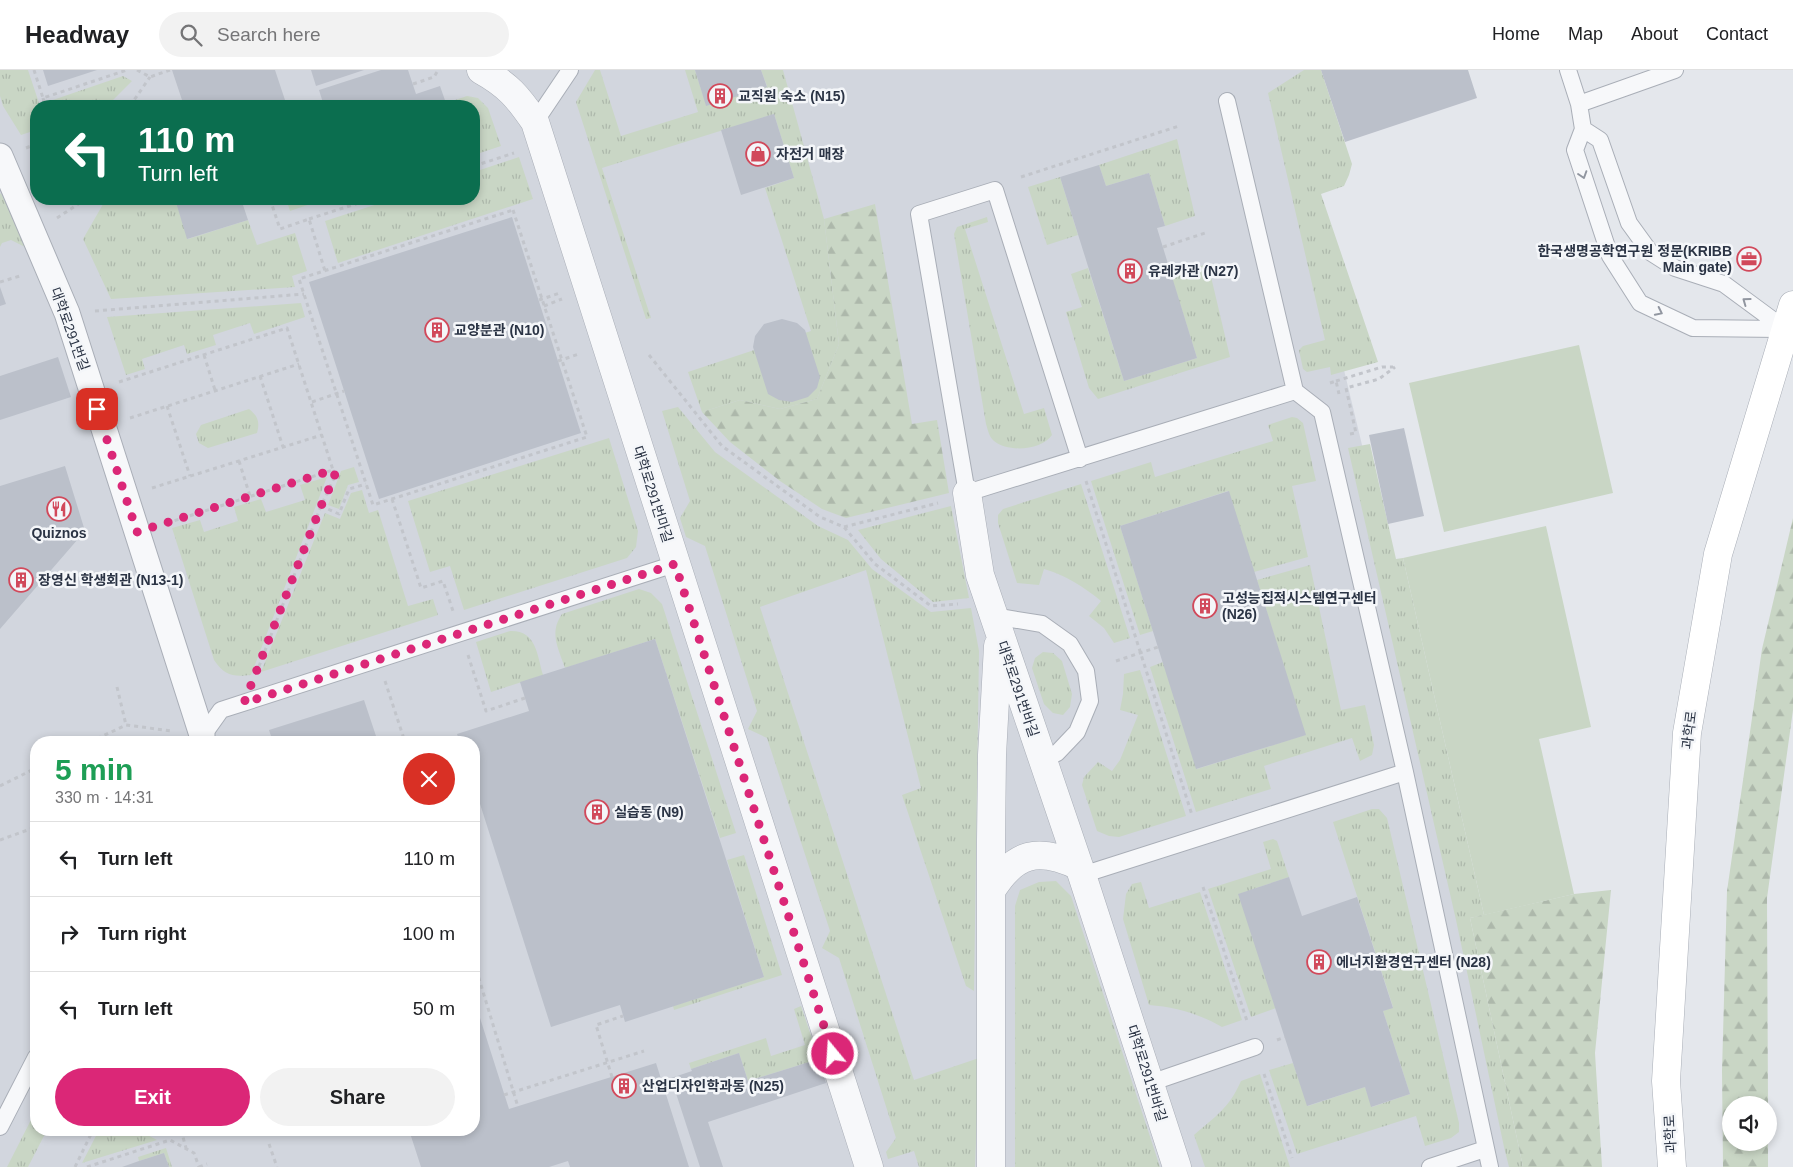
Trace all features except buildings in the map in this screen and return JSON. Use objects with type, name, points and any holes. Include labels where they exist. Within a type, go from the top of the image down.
[{"type":"main road","name":"과학로","points":[[1672,1167],[1666,1081],[1687,733],[1718,554],[1789,317]]},
{"type":"street","name":"대학로291번마길","points":[[481,70],[499,80],[520,100],[538,133],[869,1167]]},
{"type":"street","name":"대학로291번길","points":[[0,156],[67,313],[200,736]]},
{"type":"street","points":[[967,493],[980,575],[996,624]]},
{"type":"street","name":"대학로291번바길","points":[[996,624],[1080,871],[1177,1167]]},
{"type":"street","name":"대학로291번바길","points":[[991,1167],[992,755],[996,624]]},
{"type":"street","points":[[991,891],[1000,876],[1012,864],[1031,856],[1049,855],[1064,859],[1080,871]]},
{"type":"lane","points":[[538,133],[570,70]]},
{"type":"lane","points":[[1568,70],[1579,104],[1583,129],[1575,150],[1610,256],[1640,303],[1693,328],[1789,317]]},
{"type":"lane","points":[[1579,104],[1675,70]]},
{"type":"lane","points":[[1228,101],[1295,391],[1322,412],[1405,772],[1490,1167]]},
{"type":"lane","points":[[1583,129],[1600,140],[1629,222],[1650,252],[1675,268],[1724,284],[1789,317]]},
{"type":"lane","points":[[1080,459],[995,190],[919,214],[967,493],[1080,459],[1295,391]]},
{"type":"lane","points":[[204,736],[221,710],[675,564]]},
{"type":"lane","points":[[996,624],[1042,624],[1070,644],[1086,671],[1090,701],[1077,732],[1057,753],[1042,760]]},
{"type":"lane","points":[[1080,871],[1405,772]]},
{"type":"lane","points":[[1150,1083],[1255,1047]]},
{"type":"lane","points":[[0,1127],[30,1069]]},
{"type":"lane","points":[[1430,1167],[1485,1149]]},
{"type":"path","points":[[34,70],[43,98],[126,70]]},
{"type":"path","points":[[136,70],[150,76]]},
{"type":"path","points":[[134,100],[150,76],[170,70]]},
{"type":"path","points":[[413,84],[434,77],[438,70]]},
{"type":"path","points":[[1021,177],[1179,126]]},
{"type":"path","points":[[480,163],[538,133]]},
{"type":"path","points":[[32,232],[77,205]]},
{"type":"path","points":[[272,205],[280,228],[353,205]]},
{"type":"path","points":[[513,210],[540,300],[544,306],[586,437],[373,505],[304,294],[299,279],[513,210]]},
{"type":"path","points":[[309,219],[325,271]]},
{"type":"path","points":[[1162,247],[1205,233]]},
{"type":"path","points":[[544,306],[561,300],[565,291]]},
{"type":"path","points":[[67,313],[304,294]]},
{"type":"path","points":[[540,300],[551,296]]},
{"type":"path","points":[[92,391],[287,328],[335,476],[321,506],[244,703]]},
{"type":"path","points":[[204,355],[215,390]]},
{"type":"path","points":[[649,355],[722,446],[820,516],[844,527],[875,564],[931,606],[960,603]]},
{"type":"path","points":[[560,360],[572,356]]},
{"type":"path","points":[[148,412],[299,364]]},
{"type":"path","points":[[1336,381],[1382,367],[1395,367],[1378,379],[1346,388]]},
{"type":"path","points":[[260,376],[283,447]]},
{"type":"path","points":[[312,402],[344,391]]},
{"type":"path","points":[[167,406],[190,476]]},
{"type":"path","points":[[171,482],[322,435]]},
{"type":"path","points":[[239,461],[250,496]]},
{"type":"path","points":[[137,532],[333,470]]},
{"type":"path","points":[[1084,478],[1193,818]]},
{"type":"path","points":[[321,506],[339,514],[350,489],[366,484]]},
{"type":"path","points":[[392,499],[421,588],[443,580],[451,606]]},
{"type":"path","points":[[844,527],[941,502]]},
{"type":"path","points":[[1116,661],[1158,647]]},
{"type":"path","points":[[468,655],[486,711],[525,698]]},
{"type":"path","points":[[385,682],[403,736]]},
{"type":"path","points":[[117,688],[126,725]]},
{"type":"path","points":[[103,736],[126,725],[181,736]]},
{"type":"path","points":[[0,786],[30,771]]},
{"type":"path","points":[[0,840],[30,829]]},
{"type":"path","points":[[1202,887],[1247,1021]]},
{"type":"path","points":[[480,982],[518,1107]]},
{"type":"path","points":[[612,1077],[596,1024],[623,1016]]},
{"type":"path","points":[[504,1094],[644,1051]]},
{"type":"path","points":[[1264,1074],[1292,1158]]},
{"type":"path","points":[[74,1167],[90,1136]]},
{"type":"path","points":[[182,1136],[186,1149]]},
{"type":"path","points":[[87,1167],[170,1140],[194,1153],[199,1167],[207,1164]]},
{"type":"path","points":[[269,1144],[277,1167]]},
{"type":"shaded area","points":[[0,70],[1308,70],[1291,149],[1362,445],[1523,1167],[0,1167]]},
{"type":"green space","points":[[0,70],[28,70],[38,100],[30,100],[30,132],[21,135],[3,106],[0,96]]},
{"type":"green space","points":[[595,70],[600,70],[621,136],[698,112],[685,70],[695,70],[706,105],[767,86],[761,70],[783,70],[824,219],[839,344],[817,399],[780,409],[740,400],[702,412],[688,372],[811,331],[765,188],[794,178],[774,114],[602,168],[651,318],[646,319],[576,102]]},
{"type":"green space","points":[[1304,70],[1321,70],[1352,164],[1344,186],[1321,194],[1378,362],[1331,375],[1330,367],[1307,372],[1303,369],[1299,350],[1303,346],[1325,340],[1268,93]]},
{"type":"green space","points":[[123,76],[132,81],[113,100],[53,100]]},
{"type":"green space","points":[[467,96],[480,100],[455,100]]},
{"type":"green space","points":[[480,100],[488,108],[501,146],[480,153]]},
{"type":"green space","points":[[1177,139],[1195,216],[1165,226],[1149,173],[1106,186],[1099,165]]},
{"type":"green space","points":[[519,157],[533,199],[338,263],[325,221],[374,205],[480,205],[480,170]]},
{"type":"green space","points":[[1060,177],[1078,235],[1047,245],[1028,187]]},
{"type":"green space","points":[[1,193],[27,248],[11,240],[2,243],[0,247]]},
{"type":"green space","points":[[875,204],[912,424],[937,420],[949,493],[846,518],[822,509],[780,481],[730,442],[702,412],[740,400],[780,409],[817,399],[839,344],[824,219]]},
{"type":"green space","points":[[103,205],[177,205],[188,239],[248,220],[257,245],[295,233],[307,271],[292,276],[295,287],[111,299],[83,239]]},
{"type":"green space","points":[[288,205],[308,205],[290,211]]},
{"type":"green space","points":[[987,217],[988,222],[965,229],[1024,414],[1044,408],[1052,435],[1041,444],[1033,447],[1016,448],[1000,445],[991,438],[986,424],[954,234],[957,227]]},
{"type":"green space","points":[[1208,264],[1230,357],[1098,399],[1089,388],[1066,312],[1082,307],[1071,274],[1088,268],[1124,381],[1197,358],[1171,275]]},
{"type":"green space","points":[[301,303],[305,317],[254,334],[250,323],[213,335],[216,345],[187,354],[184,345],[142,359],[145,369],[126,375],[107,317]]},
{"type":"green space","points":[[1579,345],[1613,493],[1444,532],[1409,383]]},
{"type":"green space","points":[[678,407],[715,452],[818,526],[848,540],[872,569],[931,612],[971,608],[979,651],[974,991],[966,986],[902,795],[921,788],[866,570],[760,607],[914,1080],[979,1058],[975,1167],[919,1167],[914,1151],[888,1159],[886,1152],[896,1138],[839,958],[822,948],[830,931],[767,738],[748,729],[757,711],[705,546],[686,537],[680,518],[690,501],[662,411]]},
{"type":"green space","points":[[249,409],[258,420],[257,433],[208,448],[199,443],[196,434],[201,425]]},
{"type":"green space","points":[[1292,417],[1297,418],[1303,423],[1316,481],[1292,486],[1308,557],[1254,572],[1228,491],[1120,526],[1153,631],[1140,635],[1091,481],[1151,462],[1155,477],[1273,441],[1268,425]]},
{"type":"green space","points":[[609,438],[638,531],[636,547],[627,558],[464,610],[450,566],[430,572],[408,501]]},
{"type":"green space","points":[[1370,444],[1396,559],[1403,558],[1484,915],[1470,918],[1523,1167],[1509,1167],[1504,1147],[1456,920],[1348,448]]},
{"type":"green space","points":[[354,467],[359,482],[348,485],[339,509],[328,505],[341,471]]},
{"type":"green space","points":[[327,477],[251,675],[239,676],[226,672],[214,660],[172,528],[200,520],[204,532],[238,521],[234,507],[261,499],[266,512],[305,500],[300,485]]},
{"type":"green space","points":[[1081,484],[1130,638],[1114,643],[1104,628],[1089,616],[1101,601],[1081,586],[1044,569],[1039,585],[1017,583],[998,523],[998,515],[1003,509]]},
{"type":"green space","points":[[362,490],[369,513],[378,510],[408,606],[433,599],[438,615],[261,672],[325,513],[340,519],[351,493]]},
{"type":"green space","points":[[951,506],[969,598],[933,602],[881,559],[858,530]]},
{"type":"green space","points":[[1793,518],[1793,710],[1767,898],[1768,1096],[1722,1096],[1727,891],[1762,649]]},
{"type":"green space","points":[[1546,526],[1591,727],[1539,739],[1574,894],[1484,915],[1403,558]]},
{"type":"green space","points":[[1310,565],[1341,710],[1365,705],[1374,745],[1372,755],[1360,761],[1352,738],[1264,766],[1271,789],[1196,812],[1150,667],[1163,662],[1197,769],[1305,735],[1257,580]]},
{"type":"green space","points":[[639,589],[651,593],[662,604],[736,833],[720,838],[655,639],[565,668],[555,634],[562,614]]},
{"type":"green space","points":[[510,631],[525,634],[530,639],[537,652],[543,675],[491,692],[476,642]]},
{"type":"green space","points":[[1043,652],[1053,653],[1062,661],[1072,694],[1070,707],[1063,715],[1053,713],[1044,704],[1032,668],[1035,658]]},
{"type":"green space","points":[[1140,670],[1186,816],[1119,837],[1109,836],[1097,831],[1082,785],[1084,777],[1098,762],[1112,771],[1120,760],[1138,715],[1120,710],[1124,674]]},
{"type":"green space","points":[[1372,809],[1379,809],[1387,818],[1459,1123],[1459,1132],[1451,1138],[1425,1146],[1416,1116],[1297,1154],[1269,1070],[1293,1063],[1308,1106],[1365,1087],[1372,1107],[1410,1094],[1383,1011],[1393,1007],[1333,822]]},
{"type":"green space","points":[[1273,839],[1277,841],[1289,877],[1239,894],[1276,1008],[1251,1017],[1208,889],[1271,869],[1263,842]]},
{"type":"green space","points":[[744,855],[782,975],[674,1010],[673,1006],[764,977],[727,860]]},
{"type":"green space","points":[[1056,881],[1071,896],[1160,1167],[1015,1167],[1015,906],[1020,890],[1039,882]]},
{"type":"green space","points":[[1141,882],[1149,908],[1200,892],[1242,1020],[1222,1027],[1205,1018],[1187,1012],[1149,1005],[1123,919],[1126,894],[1132,884]]},
{"type":"green space","points":[[1611,890],[1595,1053],[1602,1167],[1523,1167],[1470,918],[1574,894]]},
{"type":"green space","points":[[801,1006],[819,1059],[748,1081],[739,1053],[691,1069],[689,1063],[766,1038],[771,1056],[805,1045],[794,1009]]},
{"type":"green space","points":[[1260,1074],[1290,1167],[1205,1167],[1194,1135],[1227,1105],[1241,1081]]},
{"type":"green space","points":[[30,1122],[30,1136],[44,1136],[28,1167],[7,1167]]},
{"type":"green space","points":[[96,1136],[149,1136],[157,1140],[82,1163]]},
{"type":"green space","points":[[166,1148],[172,1167],[169,1167],[164,1153],[139,1161],[138,1157]]},
{"type":"green space","points":[[1723,1151],[1768,1151],[1768,1167],[1723,1167]]},
{"type":"place","name":"교직원 숙소 (N15)","points":[[720,96]]},
{"type":"place","name":"자전거 매장","points":[[758,154]]},
{"type":"place","name":"한국생명공학연구원 정문(KRIBB Main gate)","points":[[1749,259]]},
{"type":"place","name":"유레카관 (N27)","points":[[1130,271]]},
{"type":"place","name":"교양분관 (N10)","points":[[437,330]]},
{"type":"place","name":"Quiznos","points":[[59,509]]},
{"type":"place","name":"장영신 학생회관 (N13-1)","points":[[21,580]]},
{"type":"place","name":"고성능집적시스템연구센터 (N26)","points":[[1205,606]]},
{"type":"place","name":"실습동 (N9)","points":[[597,812]]},
{"type":"place","name":"에너지환경연구센터 (N28)","points":[[1319,962]]},
{"type":"place","name":"산업디자인학과동 (N25)","points":[[624,1086]]},
{"type":"route","points":[[97,409],[137,532],[333,470],[335,476],[321,506],[244,703],[675,564],[833,1054]]}]
